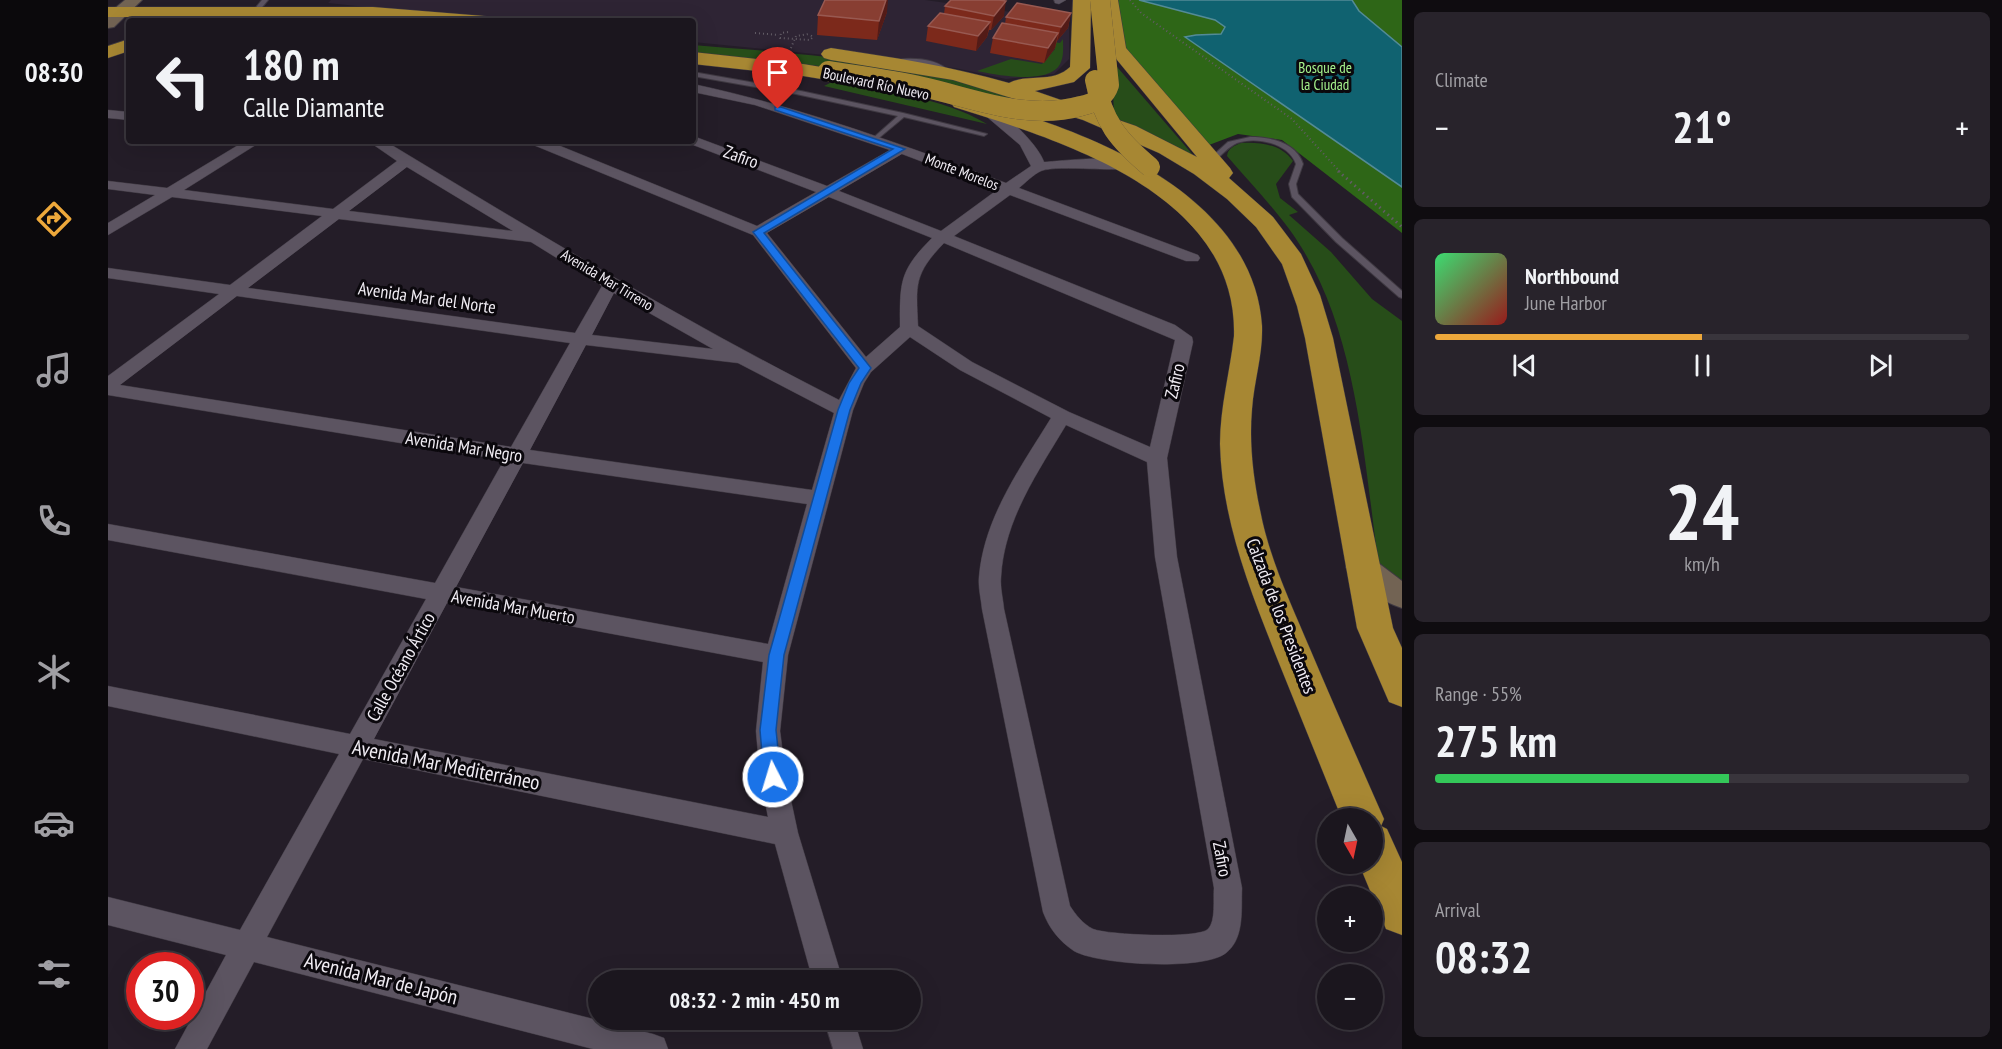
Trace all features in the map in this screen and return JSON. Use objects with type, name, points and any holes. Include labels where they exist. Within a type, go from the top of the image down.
[{"type":"highway","points":[[198,0],[233,11]]},
{"type":"highway","points":[[804,59],[828,71],[919,86],[1004,108],[1045,111],[1081,107],[1102,97],[1109,85],[1100,0]]},
{"type":"highway","points":[[1109,0],[1117,49],[1289,254],[1307,291],[1319,338],[1375,628],[1400,678]]},
{"type":"highway","points":[[164,18],[233,11],[261,5],[447,18]]},
{"type":"highway","points":[[997,86],[1048,84],[1074,75],[1080,68],[1082,9]]},
{"type":"highway","points":[[1082,9],[1091,33],[1099,105],[1106,122],[1138,167]]},
{"type":"highway","points":[[108,52],[125,22]]},
{"type":"highway","points":[[696,40],[725,43]]},
{"type":"highway","name":"Boulevard Río Nuevo","points":[[696,58],[891,63],[950,74],[1054,102],[1096,116],[1138,134]]},
{"type":"highway","name":"Boulevard Río Nuevo","points":[[804,59],[987,111],[1096,150]]},
{"type":"highway","points":[[1096,150],[1092,143],[1095,137],[1118,132],[1138,134],[1196,167],[1239,196]]},
{"type":"highway","name":"Calzada de los Presidentes","points":[[1096,150],[1138,167],[1180,201],[1209,228],[1221,244],[1240,281],[1248,326],[1236,418],[1237,459],[1246,523],[1262,574],[1358,808]]},
{"type":"highway","points":[[1383,869],[1402,913]]},
{"type":"main road","points":[[1362,567],[1390,589],[1402,595]]},
{"type":"street","name":"Monte Morelos","points":[[696,89],[758,102],[901,149],[1192,258]]},
{"type":"street","points":[[987,111],[1032,149],[1038,167]]},
{"type":"street","points":[[108,114],[126,116]]},
{"type":"street","name":"Zafiro","points":[[696,141],[831,190],[941,238],[1180,334],[1184,342],[1157,458],[1166,557],[1228,888],[1226,929],[1216,943],[1192,950],[1109,947],[1085,941],[1068,928],[1057,912],[993,609],[990,578],[994,546],[1014,497],[1062,416]]},
{"type":"street","points":[[108,230],[250,144]]},
{"type":"street","name":"Avenida Mar Tirreno","points":[[380,144],[611,284],[742,358],[844,410]]},
{"type":"street","points":[[544,144],[758,232],[865,368]]},
{"type":"street","points":[[758,232],[901,149]]},
{"type":"street","points":[[108,387],[230,291],[406,161]]},
{"type":"street","points":[[825,970],[785,833],[773,777],[768,730],[776,655],[844,410],[855,383],[865,368],[909,328],[908,290],[913,271],[919,260],[941,238],[1038,167],[1090,163],[1138,167]]},
{"type":"street","points":[[108,185],[540,240]]},
{"type":"street","name":"Avenida Mar del Norte","points":[[108,273],[580,339],[742,358]]},
{"type":"street","name":"Calle Océano Ártico","points":[[190,1049],[611,284]]},
{"type":"street","points":[[909,328],[966,366],[1062,416],[1157,458]]},
{"type":"street","name":"Avenida Mar Negro","points":[[108,387],[517,455],[821,499]]},
{"type":"street","name":"Avenida Mar Muerto","points":[[108,532],[776,655]]},
{"type":"street","name":"Avenida Mar Mediterráneo","points":[[108,696],[785,833]]},
{"type":"street","name":"Avenida Mar de Japón","points":[[108,911],[653,1049]]},
{"type":"street","points":[[842,1030],[848,1049]]},
{"type":"lane","points":[[696,75],[796,92],[984,134]]},
{"type":"lane","points":[[874,140],[903,116]]},
{"type":"lane","points":[[1212,160],[1223,149],[1244,139],[1269,141],[1290,150],[1299,159],[1300,164],[1292,178],[1291,188],[1295,195],[1339,240],[1402,295]]},
{"type":"path","points":[[1130,0],[1141,13],[1292,119],[1307,140],[1362,193],[1402,227]]},
{"type":"path","points":[[755,33],[779,35],[788,32]]},
{"type":"path","points":[[779,35],[788,40],[805,41],[813,37],[804,59],[780,83],[778,79],[796,36],[804,59]]},
{"type":"shaded area","points":[[331,0],[925,0],[1069,20],[1069,59],[1054,74],[1006,79],[955,68],[696,42],[696,18],[470,18],[328,3]]},
{"type":"green space","name":"Bosque de la Ciudad","points":[[1105,0],[1402,0],[1402,233],[1282,140],[1238,134],[1209,145],[1121,47]]},
{"type":"green space","points":[[382,16],[402,18],[173,18]]},
{"type":"green space","points":[[1063,39],[1061,62],[1056,69],[1047,74],[1023,77],[977,71],[1011,59],[1042,64],[1055,49],[1049,41],[1060,43]]},
{"type":"green space","points":[[696,45],[826,57],[916,70],[1001,94],[1041,111],[854,70],[696,52]]},
{"type":"green space","points":[[1112,61],[1193,155],[1114,117]]},
{"type":"green space","points":[[834,81],[932,101],[987,124],[824,86]]},
{"type":"green space","points":[[1241,143],[1270,145],[1288,155],[1293,161],[1276,184],[1280,198],[1298,212],[1289,215],[1331,252],[1372,299],[1402,321],[1402,588],[1379,568],[1357,407],[1337,327],[1323,290],[1298,241],[1227,156],[1230,149]]},
{"type":"water","points":[[1139,0],[1352,0],[1359,11],[1402,47],[1402,187],[1185,37],[1221,34],[1225,27],[1215,20]]},
{"type":"building","points":[[825,0],[886,0],[879,21],[818,15]]},
{"type":"building","points":[[951,0],[1006,1],[994,16],[945,6]]},
{"type":"building","points":[[1017,3],[1071,13],[1061,27],[1006,17]]},
{"type":"building","points":[[940,13],[990,22],[978,36],[928,26]]},
{"type":"building","points":[[1002,23],[1058,33],[1048,48],[993,38]]},
{"type":"route","points":[[773,777],[768,730],[776,655],[844,410],[855,383],[865,368],[758,232],[901,149],[778,109]]}]
